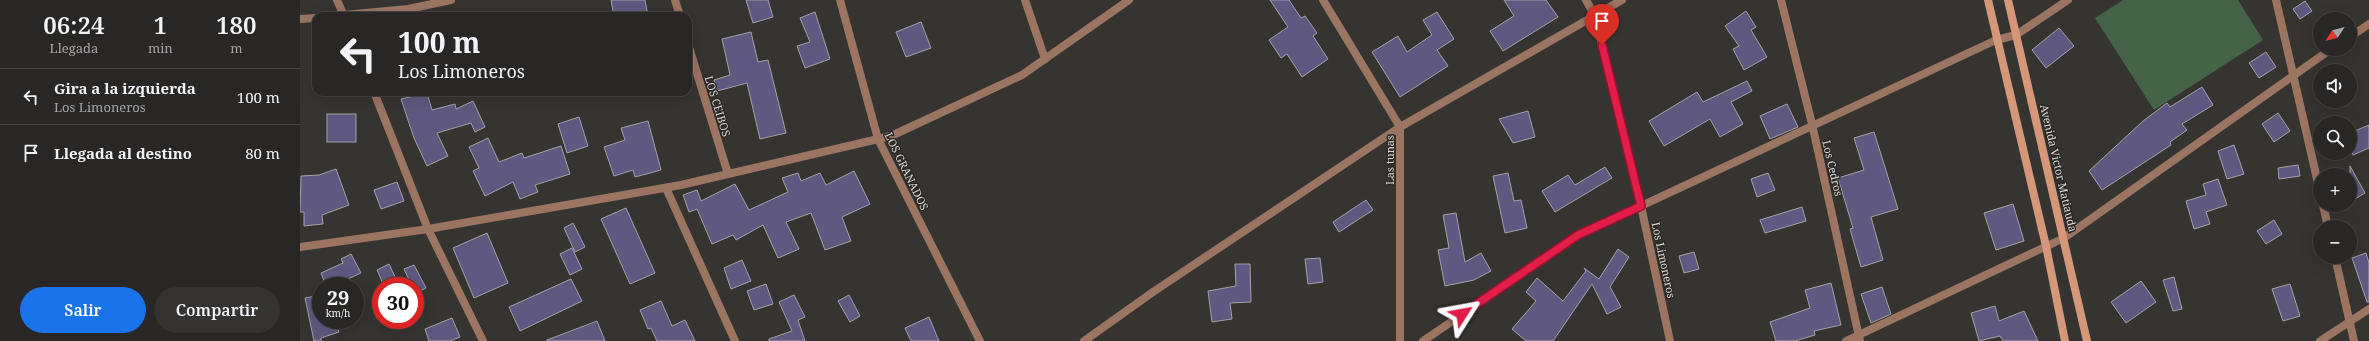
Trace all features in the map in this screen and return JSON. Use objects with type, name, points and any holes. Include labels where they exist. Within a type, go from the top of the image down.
[{"type":"main road","points":[[1988,0],[1996,40],[2046,246],[2065,341]]},
{"type":"main road","name":"Avenida Victor Matiauda","points":[[2008,0],[2087,341]]},
{"type":"street","points":[[337,0],[343,12]]},
{"type":"street","points":[[376,12],[408,9],[451,0]]},
{"type":"street","points":[[675,0],[679,12]]},
{"type":"street","name":"LOS GRANADOS","points":[[840,0],[878,139],[980,341]]},
{"type":"street","points":[[1025,0],[1045,59]]},
{"type":"street","points":[[300,247],[428,229],[666,188],[891,136],[1022,75],[1129,0]]},
{"type":"street","name":"Las tunas","points":[[1323,0],[1400,128],[1400,341]]},
{"type":"street","name":"Los Limoneros","points":[[1586,0],[1595,16],[1641,206],[1670,341]]},
{"type":"street","points":[[1084,341],[1153,292],[1400,128],[1622,0]]},
{"type":"street","name":"Los Cedros","points":[[1781,0],[1812,124],[1859,337]]},
{"type":"street","points":[[1422,341],[1578,235],[1812,124],[1996,40],[2016,35],[2068,0]]},
{"type":"street","points":[[2276,0],[2315,168]]},
{"type":"street","points":[[300,19],[312,18]]},
{"type":"street","points":[[2357,32],[2369,24]]},
{"type":"street","points":[[1846,341],[1859,337],[2064,238],[2320,56]]},
{"type":"street","name":"LOS CEIBOS","points":[[692,57],[728,174]]},
{"type":"street","points":[[376,96],[428,229],[483,341]]},
{"type":"street","points":[[666,188],[735,341]]},
{"type":"street","points":[[2337,264],[2354,341]]},
{"type":"street","points":[[2320,341],[2369,309]]},
{"type":"green space","points":[[2123,0],[2238,0],[2263,40],[2154,110],[2095,18]]},
{"type":"building","points":[[611,0],[645,0],[647,12],[613,12]]},
{"type":"building","points":[[746,0],[768,0],[773,17],[753,23]]},
{"type":"building","points":[[1270,0],[1289,0],[1301,18],[1305,16],[1317,33],[1313,36],[1328,59],[1302,77],[1287,54],[1281,58],[1269,40],[1288,27]]},
{"type":"building","points":[[1504,0],[1546,0],[1558,17],[1503,51],[1490,31],[1514,16]]},
{"type":"building","points":[[2305,1],[2312,11],[2300,19],[2293,9]]},
{"type":"building","points":[[1746,11],[1756,27],[1751,30],[1767,57],[1744,70],[1733,49],[1739,46],[1725,26]]},
{"type":"building","points":[[815,12],[830,59],[805,68],[797,46],[810,42],[800,18]]},
{"type":"building","points":[[1437,12],[1454,39],[1437,50],[1448,66],[1400,97],[1372,52],[1398,36],[1407,52],[1432,35],[1423,20]]},
{"type":"building","points":[[921,22],[931,48],[906,57],[896,32]]},
{"type":"building","points":[[2059,28],[2074,46],[2046,68],[2032,50]]},
{"type":"building","points":[[751,32],[758,62],[768,60],[786,133],[760,139],[747,83],[717,91],[714,80],[730,75],[722,39]]},
{"type":"building","points":[[2266,52],[2276,67],[2259,78],[2249,63]]},
{"type":"building","points":[[1747,81],[1752,91],[1731,102],[1743,124],[1720,137],[1710,119],[1664,146],[1649,121],[1697,92],[1703,102]]},
{"type":"building","points":[[2202,87],[2213,105],[2182,124],[2187,130],[2170,142],[2171,145],[2102,190],[2089,171],[2143,121],[2167,103],[2170,107]]},
{"type":"building","points":[[414,96],[428,96],[432,110],[455,104],[456,109],[473,101],[485,127],[475,132],[471,123],[437,133],[448,156],[427,166],[414,138],[401,99]]},
{"type":"building","points":[[1787,104],[1798,127],[1770,139],[1760,116]]},
{"type":"building","points":[[1528,111],[1535,137],[1513,143],[1499,119]]},
{"type":"building","points":[[2278,113],[2290,131],[2274,142],[2262,124]]},
{"type":"building","points":[[327,114],[356,114],[356,142],[327,142]]},
{"type":"building","points":[[579,117],[588,146],[567,153],[558,124]]},
{"type":"building","points":[[648,121],[661,170],[635,177],[633,170],[614,176],[604,147],[625,140],[621,128]]},
{"type":"building","points":[[2369,125],[2369,148],[2357,153],[2357,130]]},
{"type":"building","points":[[1874,132],[1898,209],[1871,217],[1883,260],[1861,267],[1850,229],[1853,228],[1838,178],[1864,170],[1854,138]]},
{"type":"building","points":[[488,138],[499,162],[522,153],[524,158],[561,146],[570,174],[535,185],[538,192],[520,199],[513,182],[485,196],[473,171],[479,168],[469,147]]},
{"type":"building","points":[[2234,145],[2244,174],[2227,179],[2218,151]]},
{"type":"building","points":[[2298,165],[2300,176],[2279,179],[2278,168]]},
{"type":"building","points":[[1605,167],[1612,178],[1555,212],[1542,191],[1568,175],[1575,185]]},
{"type":"building","points":[[336,169],[349,205],[322,215],[323,224],[304,226],[304,212],[300,212],[301,176],[319,175]]},
{"type":"building","points":[[854,171],[870,204],[842,217],[851,241],[825,250],[811,213],[786,222],[799,249],[778,258],[763,225],[736,240],[733,235],[712,244],[697,209],[689,212],[683,195],[697,190],[701,201],[735,184],[749,210],[788,192],[782,178],[798,173],[801,181],[820,173],[826,185]]},
{"type":"building","points":[[1508,173],[1514,201],[1521,200],[1527,228],[1505,233],[1493,176]]},
{"type":"building","points":[[1768,173],[1775,190],[1757,197],[1751,179]]},
{"type":"building","points":[[2218,179],[2227,205],[2206,212],[2210,224],[2194,229],[2186,201],[2206,195],[2203,184]]},
{"type":"building","points":[[2357,179],[2365,193],[2357,198]]},
{"type":"building","points":[[397,182],[404,201],[381,209],[374,190]]},
{"type":"building","points":[[1366,200],[1373,210],[1339,232],[1333,222]]},
{"type":"building","points":[[2013,204],[2024,241],[1996,250],[1984,213]]},
{"type":"building","points":[[1802,207],[1806,221],[1765,233],[1760,220]]},
{"type":"building","points":[[626,208],[655,273],[630,284],[601,219]]},
{"type":"building","points":[[1456,213],[1465,262],[1481,253],[1491,271],[1474,280],[1445,286],[1438,250],[1449,248],[1443,215]]},
{"type":"building","points":[[2274,220],[2282,234],[2266,244],[2257,231]]},
{"type":"building","points":[[573,223],[585,247],[575,252],[564,228]]},
{"type":"building","points":[[487,233],[508,283],[474,298],[453,248]]},
{"type":"building","points":[[572,248],[582,269],[570,275],[560,254]]},
{"type":"building","points":[[1618,249],[1629,257],[1610,287],[1621,307],[1607,314],[1592,284],[1553,341],[1526,341],[1512,329],[1536,301],[1526,292],[1537,278],[1563,301],[1586,271],[1584,268],[1599,279]]},
{"type":"building","points":[[1694,252],[1699,269],[1684,273],[1679,256]]},
{"type":"building","points":[[2366,253],[2369,263],[2369,302],[2367,302],[2354,264],[2357,264],[2357,256]]},
{"type":"building","points":[[351,254],[361,273],[352,277],[323,277],[321,273],[343,263],[341,259]]},
{"type":"building","points":[[1320,258],[1323,282],[1308,284],[1305,259]]},
{"type":"building","points":[[742,260],[751,281],[731,289],[724,268]]},
{"type":"building","points":[[389,264],[395,277],[380,277],[377,270]]},
{"type":"building","points":[[1235,264],[1250,264],[1251,302],[1230,303],[1232,319],[1212,322],[1208,291],[1236,286]]},
{"type":"building","points":[[414,265],[420,277],[408,277],[404,269]]},
{"type":"building","points":[[2174,277],[2182,309],[2173,311],[2163,280]]},
{"type":"building","points":[[571,279],[582,301],[520,331],[509,307]]},
{"type":"building","points":[[2141,281],[2156,302],[2126,323],[2111,302]]},
{"type":"building","points":[[1831,283],[1841,325],[1814,331],[1815,335],[1795,341],[1776,341],[1770,322],[1810,308],[1805,290]]},
{"type":"building","points":[[766,284],[773,304],[754,310],[747,291]]},
{"type":"building","points":[[2290,284],[2300,316],[2283,321],[2272,289]]},
{"type":"building","points":[[1882,287],[1891,314],[1871,323],[1861,294]]},
{"type":"building","points":[[794,295],[805,317],[798,320],[805,341],[769,341],[769,339],[792,331],[779,302]]},
{"type":"building","points":[[849,295],[860,316],[850,322],[838,301]]},
{"type":"building","points":[[312,297],[312,329],[338,329],[339,332],[321,338],[321,341],[314,341],[305,298]]},
{"type":"building","points":[[661,301],[672,326],[685,320],[695,341],[657,341],[651,328],[648,329],[640,310]]},
{"type":"building","points":[[1995,306],[1999,321],[2024,311],[2038,341],[2003,341],[2000,336],[1979,341],[1971,313]]},
{"type":"building","points":[[929,317],[939,341],[911,341],[905,328]]},
{"type":"building","points":[[452,318],[460,337],[450,341],[429,341],[425,329]]},
{"type":"building","points":[[597,321],[605,341],[547,341],[547,340]]},
{"type":"route","points":[[1462,314],[1578,235],[1641,206],[1602,45]]}]
